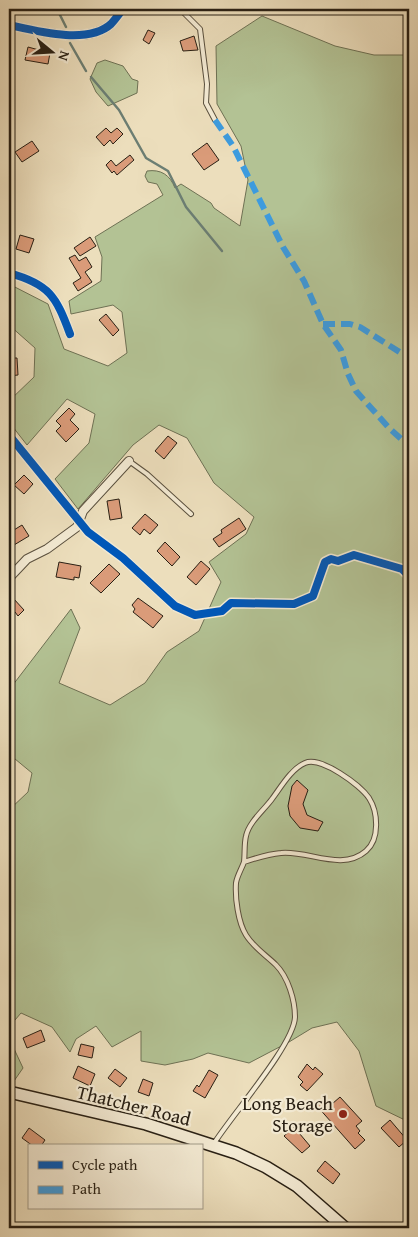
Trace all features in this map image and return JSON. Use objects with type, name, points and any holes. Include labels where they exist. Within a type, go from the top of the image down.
[{"type":"main road","name":"Thatcher Road","points":[[9,1092],[146,1124],[213,1145],[266,1167],[286,1179],[346,1228]]},
{"type":"street","points":[[9,25],[76,36],[94,33],[110,25],[123,9]]},
{"type":"street","points":[[9,273],[35,281],[50,293],[61,311],[70,334]]},
{"type":"street","points":[[9,435],[78,522],[123,558],[175,606]]},
{"type":"street","points":[[9,578],[27,559],[47,550],[77,527],[83,511],[129,461]]},
{"type":"lane","points":[[180,9],[200,29],[207,84],[206,103],[215,120]]},
{"type":"lane","points":[[129,461],[147,474],[190,514]]},
{"type":"lane","points":[[213,1145],[223,1128],[250,1096],[292,1030],[295,1017],[288,982],[277,965],[254,945],[246,934],[240,916],[236,882],[244,862],[246,835],[253,822],[296,768],[307,762],[323,764],[337,770],[369,798],[377,821],[373,840],[366,851],[349,859],[332,860],[282,852],[244,862]]},
{"type":"green space","points":[[262,16],[335,46],[374,55],[409,55],[409,1122],[376,1106],[359,1051],[337,1022],[312,1028],[249,1063],[208,1053],[193,1059],[165,1065],[141,1061],[141,1031],[112,1047],[96,1026],[76,1039],[70,1052],[52,1027],[21,1013],[9,1027],[9,810],[28,792],[32,773],[9,754],[9,690],[71,609],[80,628],[59,683],[110,705],[145,683],[167,652],[199,631],[221,582],[209,562],[246,534],[254,517],[214,483],[187,438],[159,425],[133,445],[78,509],[55,479],[89,443],[95,414],[67,399],[27,445],[9,422],[9,401],[34,377],[35,348],[9,325],[9,284],[48,304],[64,349],[108,366],[127,353],[122,312],[113,305],[71,314],[69,301],[101,281],[102,257],[95,237],[163,195],[157,184],[148,182],[145,176],[147,171],[157,171],[168,176],[175,188],[181,184],[211,203],[214,208],[240,226],[248,180],[241,146],[217,104],[216,46]]},
{"type":"green space","points":[[105,60],[123,66],[132,79],[138,81],[137,93],[108,106],[96,92],[90,79],[97,63]]},
{"type":"green space","points":[[9,1038],[23,1068],[14,1081],[9,1080]]},
{"type":"building","points":[[148,30],[155,33],[149,44],[143,40]]},
{"type":"building","points":[[194,36],[198,50],[183,51],[180,41]]},
{"type":"building","points":[[28,47],[50,53],[48,64],[25,60]]},
{"type":"building","points":[[106,128],[111,133],[117,128],[123,134],[113,144],[110,140],[104,146],[96,137]]},
{"type":"building","points":[[32,141],[39,151],[22,162],[15,152]]},
{"type":"building","points":[[207,143],[219,160],[204,170],[192,154]]},
{"type":"building","points":[[130,155],[134,160],[117,175],[114,171],[112,173],[106,165],[111,160],[116,166]]},
{"type":"building","points":[[20,235],[34,239],[29,253],[16,249]]},
{"type":"building","points":[[90,237],[96,246],[80,256],[74,248]]},
{"type":"building","points":[[75,255],[79,261],[86,257],[92,267],[85,272],[92,282],[78,291],[73,283],[81,278],[69,258]]},
{"type":"building","points":[[106,314],[119,330],[113,336],[99,320]]},
{"type":"building","points":[[9,358],[17,358],[18,375],[9,376]]},
{"type":"building","points":[[69,408],[75,414],[70,420],[79,429],[66,442],[56,431],[61,426],[56,421]]},
{"type":"building","points":[[168,436],[177,443],[164,459],[155,451]]},
{"type":"building","points":[[24,475],[33,484],[24,494],[14,485]]},
{"type":"building","points":[[119,499],[122,518],[110,520],[107,501]]},
{"type":"building","points":[[145,514],[158,525],[150,534],[144,529],[140,535],[132,528]]},
{"type":"building","points":[[239,518],[246,529],[219,547],[213,539],[222,533],[221,530]]},
{"type":"building","points":[[22,525],[29,536],[9,548],[9,533]]},
{"type":"building","points":[[165,542],[180,557],[172,566],[157,551]]},
{"type":"building","points":[[201,561],[210,569],[196,585],[187,577]]},
{"type":"building","points":[[59,562],[81,566],[79,578],[74,577],[74,580],[56,577]]},
{"type":"building","points":[[109,564],[120,574],[101,593],[90,583]]},
{"type":"building","points":[[13,598],[24,610],[18,616],[15,612],[9,617],[9,603]]},
{"type":"building","points":[[138,598],[163,616],[153,628],[133,612],[135,609],[132,605]]},
{"type":"building","points":[[297,780],[308,790],[303,804],[307,815],[323,822],[318,831],[300,828],[290,816],[288,806],[292,786]]},
{"type":"building","points":[[41,1030],[45,1041],[27,1048],[23,1038]]},
{"type":"building","points":[[81,1044],[94,1047],[92,1058],[78,1055]]},
{"type":"building","points":[[307,1064],[313,1070],[315,1067],[323,1074],[307,1091],[300,1085],[303,1082],[298,1077]]},
{"type":"building","points":[[78,1066],[95,1074],[90,1086],[73,1078]]},
{"type":"building","points":[[115,1069],[127,1078],[120,1087],[108,1078]]},
{"type":"building","points":[[209,1070],[218,1075],[205,1098],[193,1091],[197,1085],[199,1087]]},
{"type":"building","points":[[143,1079],[153,1083],[149,1096],[138,1092]]},
{"type":"building","points":[[340,1097],[362,1121],[356,1126],[360,1131],[358,1133],[365,1140],[355,1149],[317,1106],[326,1098],[332,1104]]},
{"type":"building","points":[[390,1120],[407,1140],[399,1147],[381,1128]]},
{"type":"building","points":[[294,1127],[310,1146],[302,1153],[284,1136]]},
{"type":"building","points":[[29,1128],[45,1140],[42,1144],[30,1144],[22,1138]]},
{"type":"building","points":[[325,1161],[340,1174],[333,1184],[317,1171]]},
{"type":"waterway","points":[[57,9],[66,27]]},
{"type":"waterway","points":[[70,43],[86,71]]},
{"type":"waterway","points":[[91,77],[119,110],[146,158],[168,171],[186,207],[222,251]]},
{"type":"marked path","points":[[215,120],[233,146],[283,247],[304,281],[323,324],[341,350],[348,374],[356,391],[389,428],[409,446]]},
{"type":"marked path","points":[[323,324],[350,324],[360,327],[409,358]]},
{"type":"cycle path","points":[[9,25],[62,35],[89,34],[111,24],[123,9]]},
{"type":"cycle path","points":[[9,273],[23,277],[49,293],[60,310],[70,334]]},
{"type":"cycle path","points":[[9,435],[88,532],[123,558],[175,606],[195,615],[222,611],[231,603],[294,604],[313,596],[325,562],[331,559],[338,561],[354,555],[402,569],[409,576]]},
{"type":"place","name":"Long Beach Storage","points":[[343,1114]]}]
